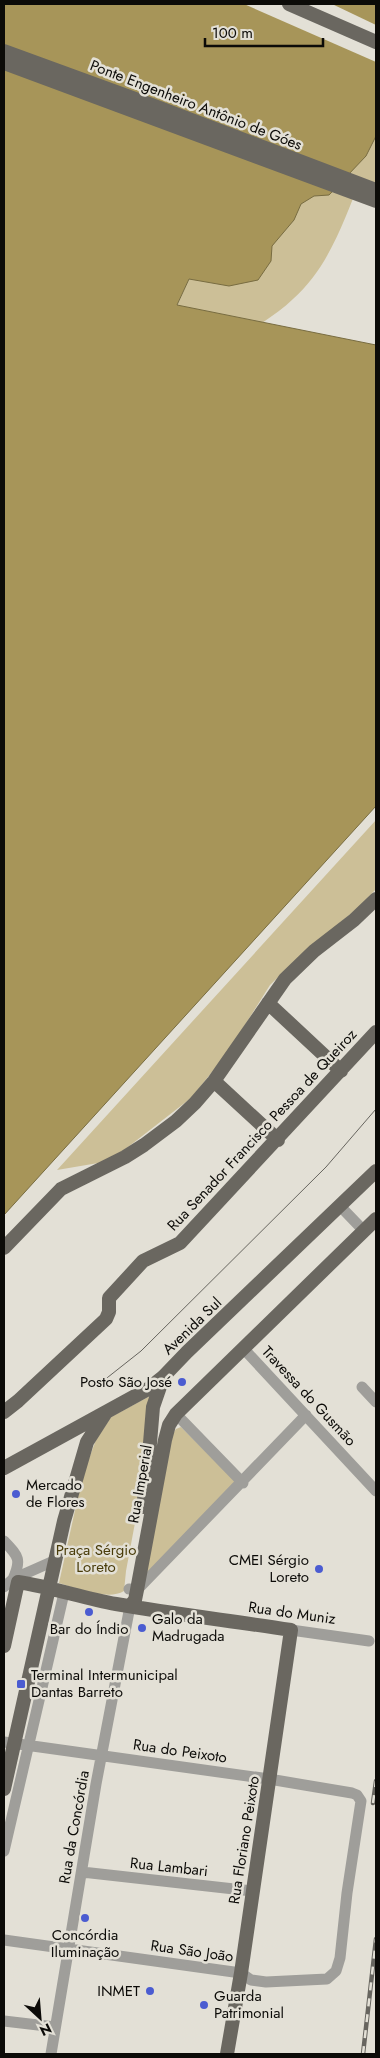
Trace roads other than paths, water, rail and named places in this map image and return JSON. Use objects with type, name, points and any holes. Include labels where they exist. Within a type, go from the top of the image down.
[{"type":"main road","points":[[289,4],[376,42]]},
{"type":"main road","name":"Ponte Engenheiro Antônio de Góes","points":[[4,51],[152,105],[376,197]]},
{"type":"main road","name":"Ponte Engenheiro Antônio de Góes","points":[[4,63],[376,197]]},
{"type":"main road","points":[[4,1248],[61,1189],[125,1157],[176,1121],[214,1081],[285,979],[308,956],[376,899]]},
{"type":"main road","points":[[268,1003],[341,1071]]},
{"type":"main road","name":"Rua Senador Francisco Pessoa de Queiroz","points":[[4,1412],[106,1319],[109,1312],[109,1298],[143,1262],[180,1243],[278,1140],[376,1032]]},
{"type":"main road","points":[[214,1081],[278,1140]]},
{"type":"main road","name":"Avenida Sul","points":[[4,1468],[148,1390],[163,1378],[376,1171]]},
{"type":"main road","name":"Rua Imperial","points":[[130,1606],[128,1599],[134,1590],[169,1425],[176,1414],[376,1218]]},
{"type":"main road","name":"Rua Imperial","points":[[134,1590],[146,1492],[153,1407],[163,1378]]},
{"type":"main road","points":[[4,1789],[64,1521],[87,1442],[96,1425],[109,1410]]},
{"type":"main road","points":[[4,1646],[16,1580],[50,1587],[64,1593]]},
{"type":"main road","points":[[134,1590],[150,1609]]},
{"type":"main road","name":"Rua do Muniz","points":[[64,1593],[130,1606],[291,1630]]},
{"type":"main road","name":"Rua Floriano Peixoto","points":[[227,2054],[241,1973],[291,1630]]},
{"type":"street","points":[[340,1206],[364,1231]]},
{"type":"street","name":"Travessa do Gusmão","points":[[243,1348],[375,1488]]},
{"type":"street","points":[[362,1387],[376,1402]]},
{"type":"street","points":[[176,1414],[243,1483]]},
{"type":"street","points":[[134,1590],[243,1483],[306,1416]]},
{"type":"street","points":[[4,1541],[16,1553],[18,1559],[19,1567],[16,1580]]},
{"type":"street","points":[[4,1587],[56,1560]]},
{"type":"street","points":[[4,1851],[15,1743],[64,1593]]},
{"type":"street","name":"Rua da Concórdia","points":[[51,2054],[102,1756],[130,1606]]},
{"type":"street","name":"Rua do Muniz","points":[[291,1630],[369,1640]]},
{"type":"street","name":"Rua do Peixoto","points":[[15,1743],[269,1779],[352,1793]]},
{"type":"street","name":"Rua São João","points":[[4,1940],[241,1973],[251,1980],[266,1982],[327,1979],[336,1971],[340,1958],[347,1893],[360,1809],[360,1798],[352,1793]]},
{"type":"street","name":"Rua Lambari","points":[[82,1872],[252,1891]]},
{"type":"street","points":[[4,2021],[55,2027]]},
{"type":"tram line","points":[[98,1385],[141,1351],[326,1167],[376,1109]]},
{"type":"railway","points":[[373,1803],[376,1781]]},
{"type":"railway","points":[[363,2054],[376,1939]]},
{"type":"place","name":"Posto São José","points":[[182,1382]]},
{"type":"place","name":"Mercado de Flores","points":[[16,1494]]},
{"type":"place","name":"CMEI Sérgio Loreto","points":[[319,1569]]},
{"type":"place","name":"Bar do Índio","points":[[89,1612]]},
{"type":"place","name":"Galo da Madrugada","points":[[142,1628]]},
{"type":"place","name":"Terminal Intermunicipal Dantas Barreto","points":[[21,1684]]},
{"type":"place","name":"Concórdia Iluminação","points":[[85,1918]]},
{"type":"place","name":"INMET","points":[[150,1991]]},
{"type":"place","name":"Guarda Patrimonial","points":[[204,2005]]},
{"type":"park label","name":"Praça Sérgio Loreto","points":[[96,1558]]}]
